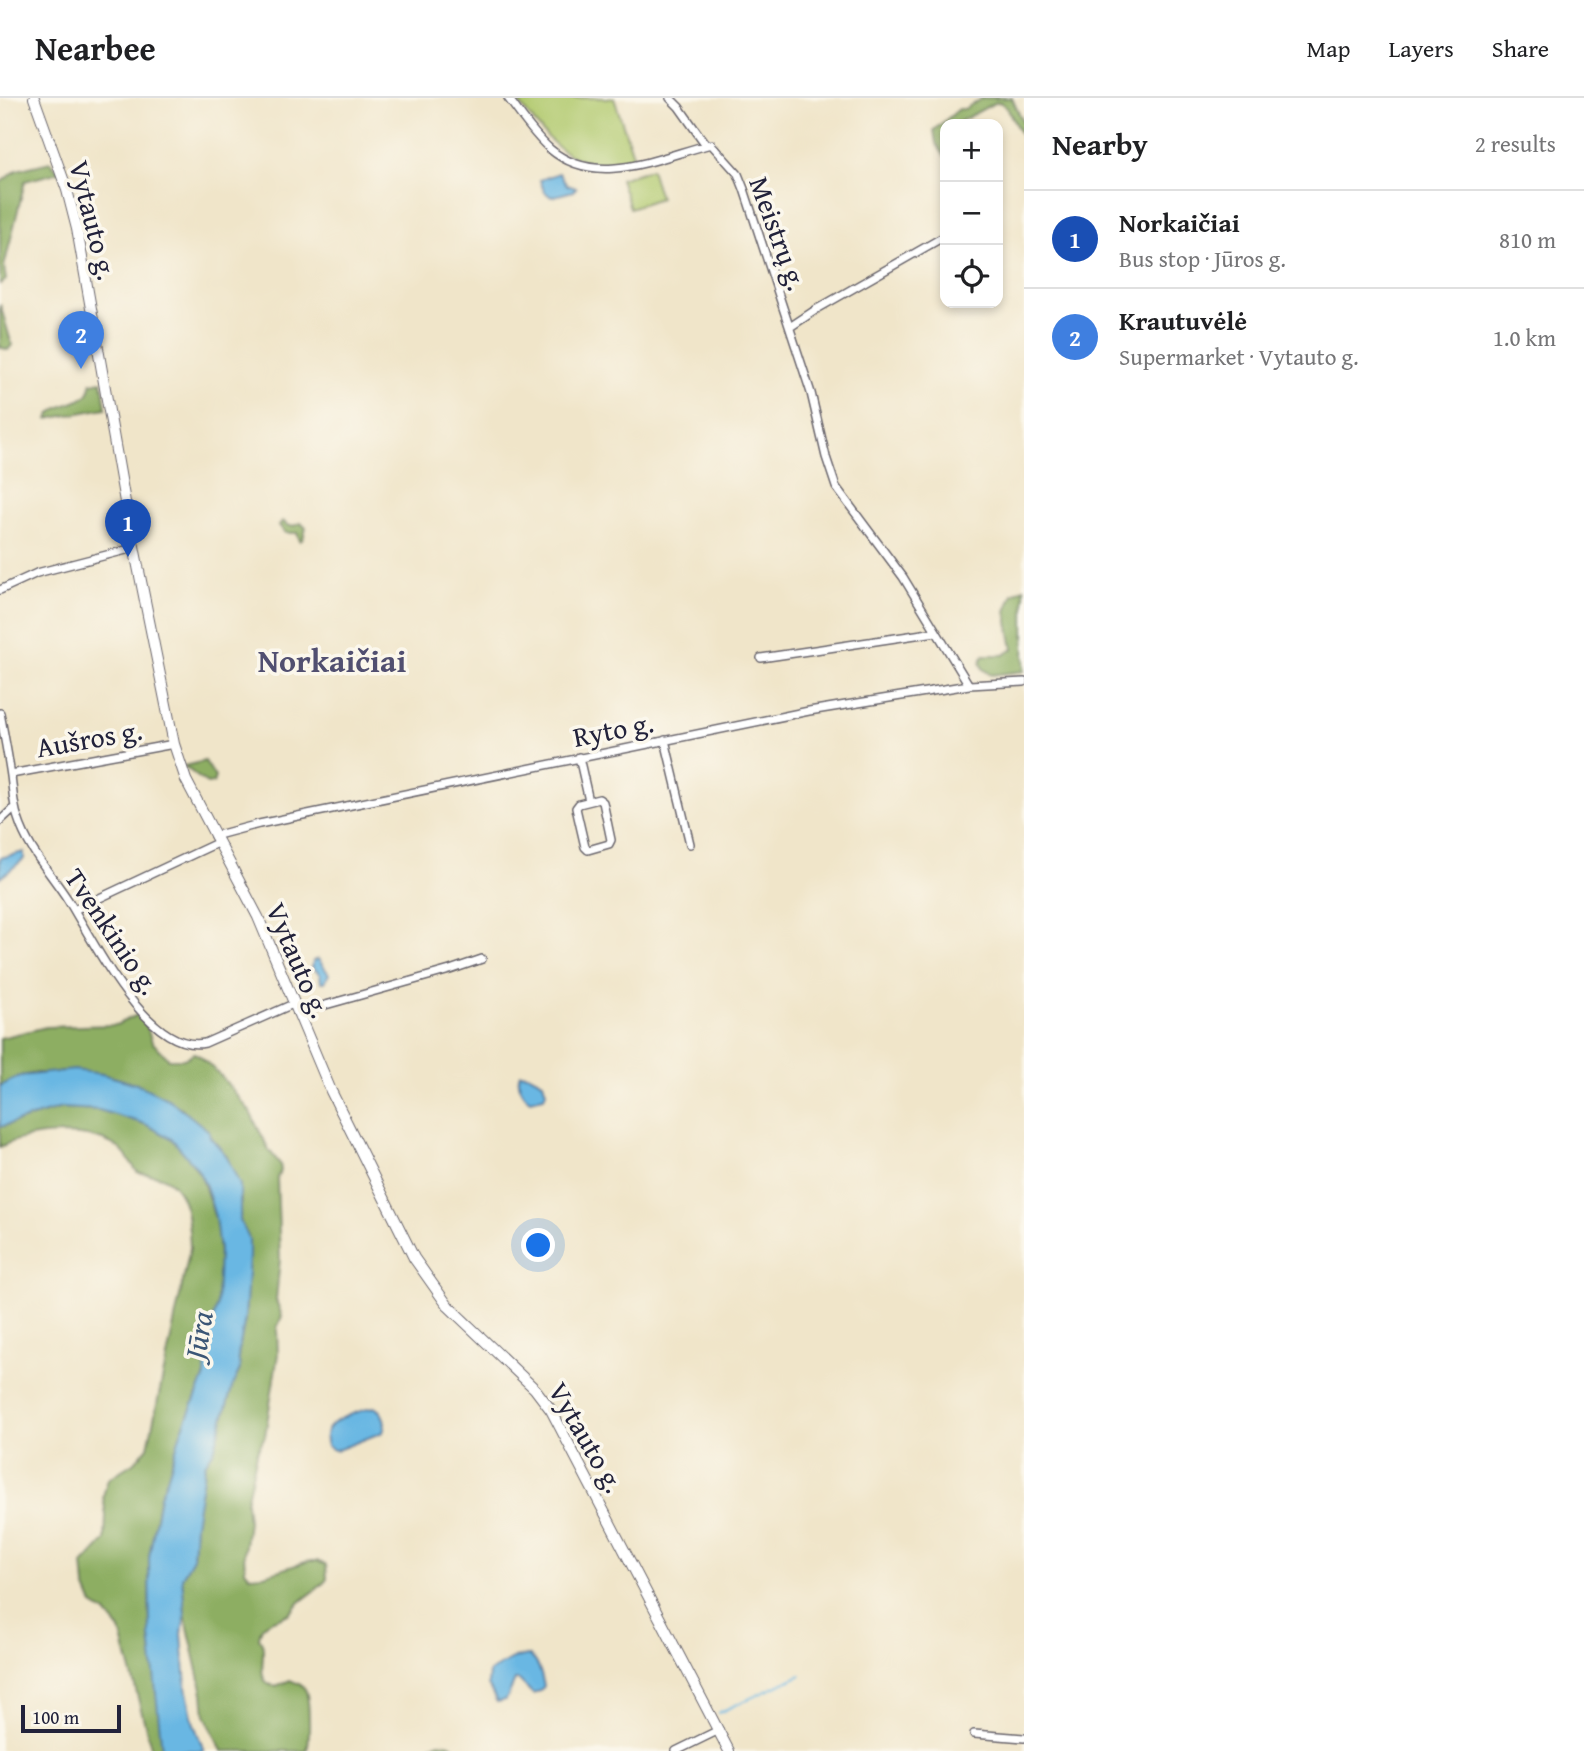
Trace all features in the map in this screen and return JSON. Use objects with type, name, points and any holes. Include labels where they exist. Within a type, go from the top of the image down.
[{"type":"main road","name":"Vytauto g.","points":[[34,98],[78,229],[134,548],[174,744],[186,780],[258,917],[342,1115],[418,1264],[448,1306],[529,1382],[551,1410],[729,1751]]},
{"type":"street","points":[[508,98],[550,148],[568,161],[591,168],[615,169],[637,165],[706,145]]},
{"type":"street","name":"Meistrų g.","points":[[670,98],[706,145],[711,144],[738,174],[811,393],[836,487],[903,577],[968,685]]},
{"type":"street","name":"Meistrų g.","points":[[790,327],[940,239]]},
{"type":"street","points":[[0,590],[37,573],[134,548]]},
{"type":"street","points":[[761,658],[936,632]]},
{"type":"street","name":"Ryto g.","points":[[74,910],[216,839],[259,824],[809,711],[968,685],[1024,682]]},
{"type":"street","name":"Tvenkinio g.","points":[[0,713],[15,807],[29,846],[74,910],[126,993],[164,1031],[183,1043],[205,1043],[295,1009],[374,993],[482,959]]},
{"type":"street","points":[[665,740],[690,844]]},
{"type":"street","name":"Aušros g.","points":[[11,774],[174,744]]},
{"type":"street","points":[[579,757],[589,801]]},
{"type":"street","points":[[599,799],[603,802],[611,840],[609,845],[588,850],[576,808],[589,801],[599,799]]},
{"type":"street","points":[[0,821],[15,807]]},
{"type":"street","points":[[676,1751],[719,1730]]},
{"type":"street","points":[[974,1734],[1024,1738]]},
{"type":"green space","points":[[515,98],[614,98],[635,161],[612,164],[578,159],[552,142]]},
{"type":"green space","points":[[983,98],[1012,98],[1024,125],[1024,141],[1007,108],[1000,102],[965,119],[947,119],[959,109]]},
{"type":"green space","points":[[940,125],[940,149],[936,143],[934,130]]},
{"type":"green space","points":[[50,162],[60,172],[25,181],[4,267],[6,280],[0,284],[0,183],[17,170]]},
{"type":"green space","points":[[651,169],[660,198],[630,208],[620,179]]},
{"type":"green space","points":[[0,304],[12,345],[8,350],[0,347]]},
{"type":"green space","points":[[102,381],[106,408],[48,419],[58,408],[85,396],[91,383]]},
{"type":"green space","points":[[283,521],[290,526],[301,523],[306,528],[303,539],[300,541],[297,533],[285,533],[279,525]]},
{"type":"green space","points":[[1024,588],[1024,671],[991,675],[983,669],[980,662],[984,655],[1004,655],[1013,649],[1006,611],[1013,594]]},
{"type":"green space","points":[[205,761],[215,777],[213,783],[207,784],[184,766]]},
{"type":"green space","points":[[137,1015],[145,1022],[152,1042],[169,1059],[184,1059],[194,1053],[221,1076],[249,1110],[269,1150],[280,1164],[281,1171],[277,1178],[280,1259],[276,1300],[282,1316],[277,1328],[278,1354],[265,1436],[258,1449],[246,1502],[248,1521],[244,1553],[245,1570],[250,1576],[264,1575],[309,1561],[326,1565],[327,1579],[324,1583],[291,1612],[263,1626],[259,1638],[263,1651],[264,1679],[276,1686],[290,1680],[305,1689],[309,1719],[307,1751],[222,1751],[205,1715],[203,1693],[185,1614],[182,1577],[193,1558],[195,1524],[205,1464],[214,1450],[240,1369],[238,1356],[245,1318],[249,1239],[240,1221],[241,1194],[226,1155],[210,1137],[209,1131],[186,1115],[183,1109],[137,1084],[102,1074],[62,1071],[20,1076],[0,1086],[0,1038],[46,1027],[116,1025]]},
{"type":"green space","points":[[61,1108],[99,1110],[125,1117],[145,1124],[172,1139],[201,1176],[218,1227],[217,1305],[206,1345],[205,1376],[181,1432],[160,1496],[149,1557],[150,1636],[163,1751],[152,1751],[120,1630],[106,1613],[93,1605],[85,1586],[83,1564],[105,1540],[106,1515],[103,1496],[108,1479],[136,1461],[148,1447],[190,1248],[188,1219],[183,1199],[172,1184],[161,1177],[137,1172],[123,1152],[105,1141],[58,1134],[26,1138],[0,1147],[0,1127]]},
{"type":"green space","points":[[439,1742],[450,1744],[459,1751],[428,1751],[430,1746]]},
{"type":"water","points":[[559,173],[567,185],[576,188],[551,197],[544,191],[540,180]]},
{"type":"water","points":[[24,852],[24,859],[0,878],[0,858]]},
{"type":"water","points":[[318,959],[329,974],[325,982],[321,982],[320,974],[312,967],[313,961]]},
{"type":"water","points":[[74,1070],[102,1074],[137,1084],[170,1100],[209,1131],[210,1137],[226,1155],[240,1185],[240,1221],[249,1239],[249,1257],[245,1318],[238,1355],[240,1369],[214,1450],[205,1464],[195,1524],[193,1558],[182,1577],[186,1687],[193,1721],[204,1751],[162,1750],[150,1636],[149,1557],[160,1496],[181,1432],[205,1376],[206,1345],[217,1305],[219,1250],[215,1217],[206,1186],[197,1168],[172,1139],[145,1124],[99,1110],[61,1108],[0,1127],[0,1086],[20,1076]]},
{"type":"water","points":[[520,1073],[543,1082],[546,1092],[544,1097],[530,1100],[527,1098],[519,1084]]},
{"type":"water","points":[[374,1407],[384,1418],[383,1432],[340,1449],[334,1450],[327,1446],[326,1437],[333,1424],[348,1415]]},
{"type":"water","points":[[528,1655],[537,1664],[544,1686],[533,1694],[519,1680],[515,1680],[506,1700],[497,1702],[488,1685],[489,1672],[514,1658]]},
{"type":"waterway","points":[[718,1713],[801,1675]]},
{"type":"place","name":"Krautuvėlė","points":[[81,369]]},
{"type":"place","name":"Norkaičiai","points":[[128,557]]},
{"type":"district","name":"Norkaičiai","points":[[332,660]]},
{"type":"water label","name":"Jūra","points":[[198,1335]]}]
